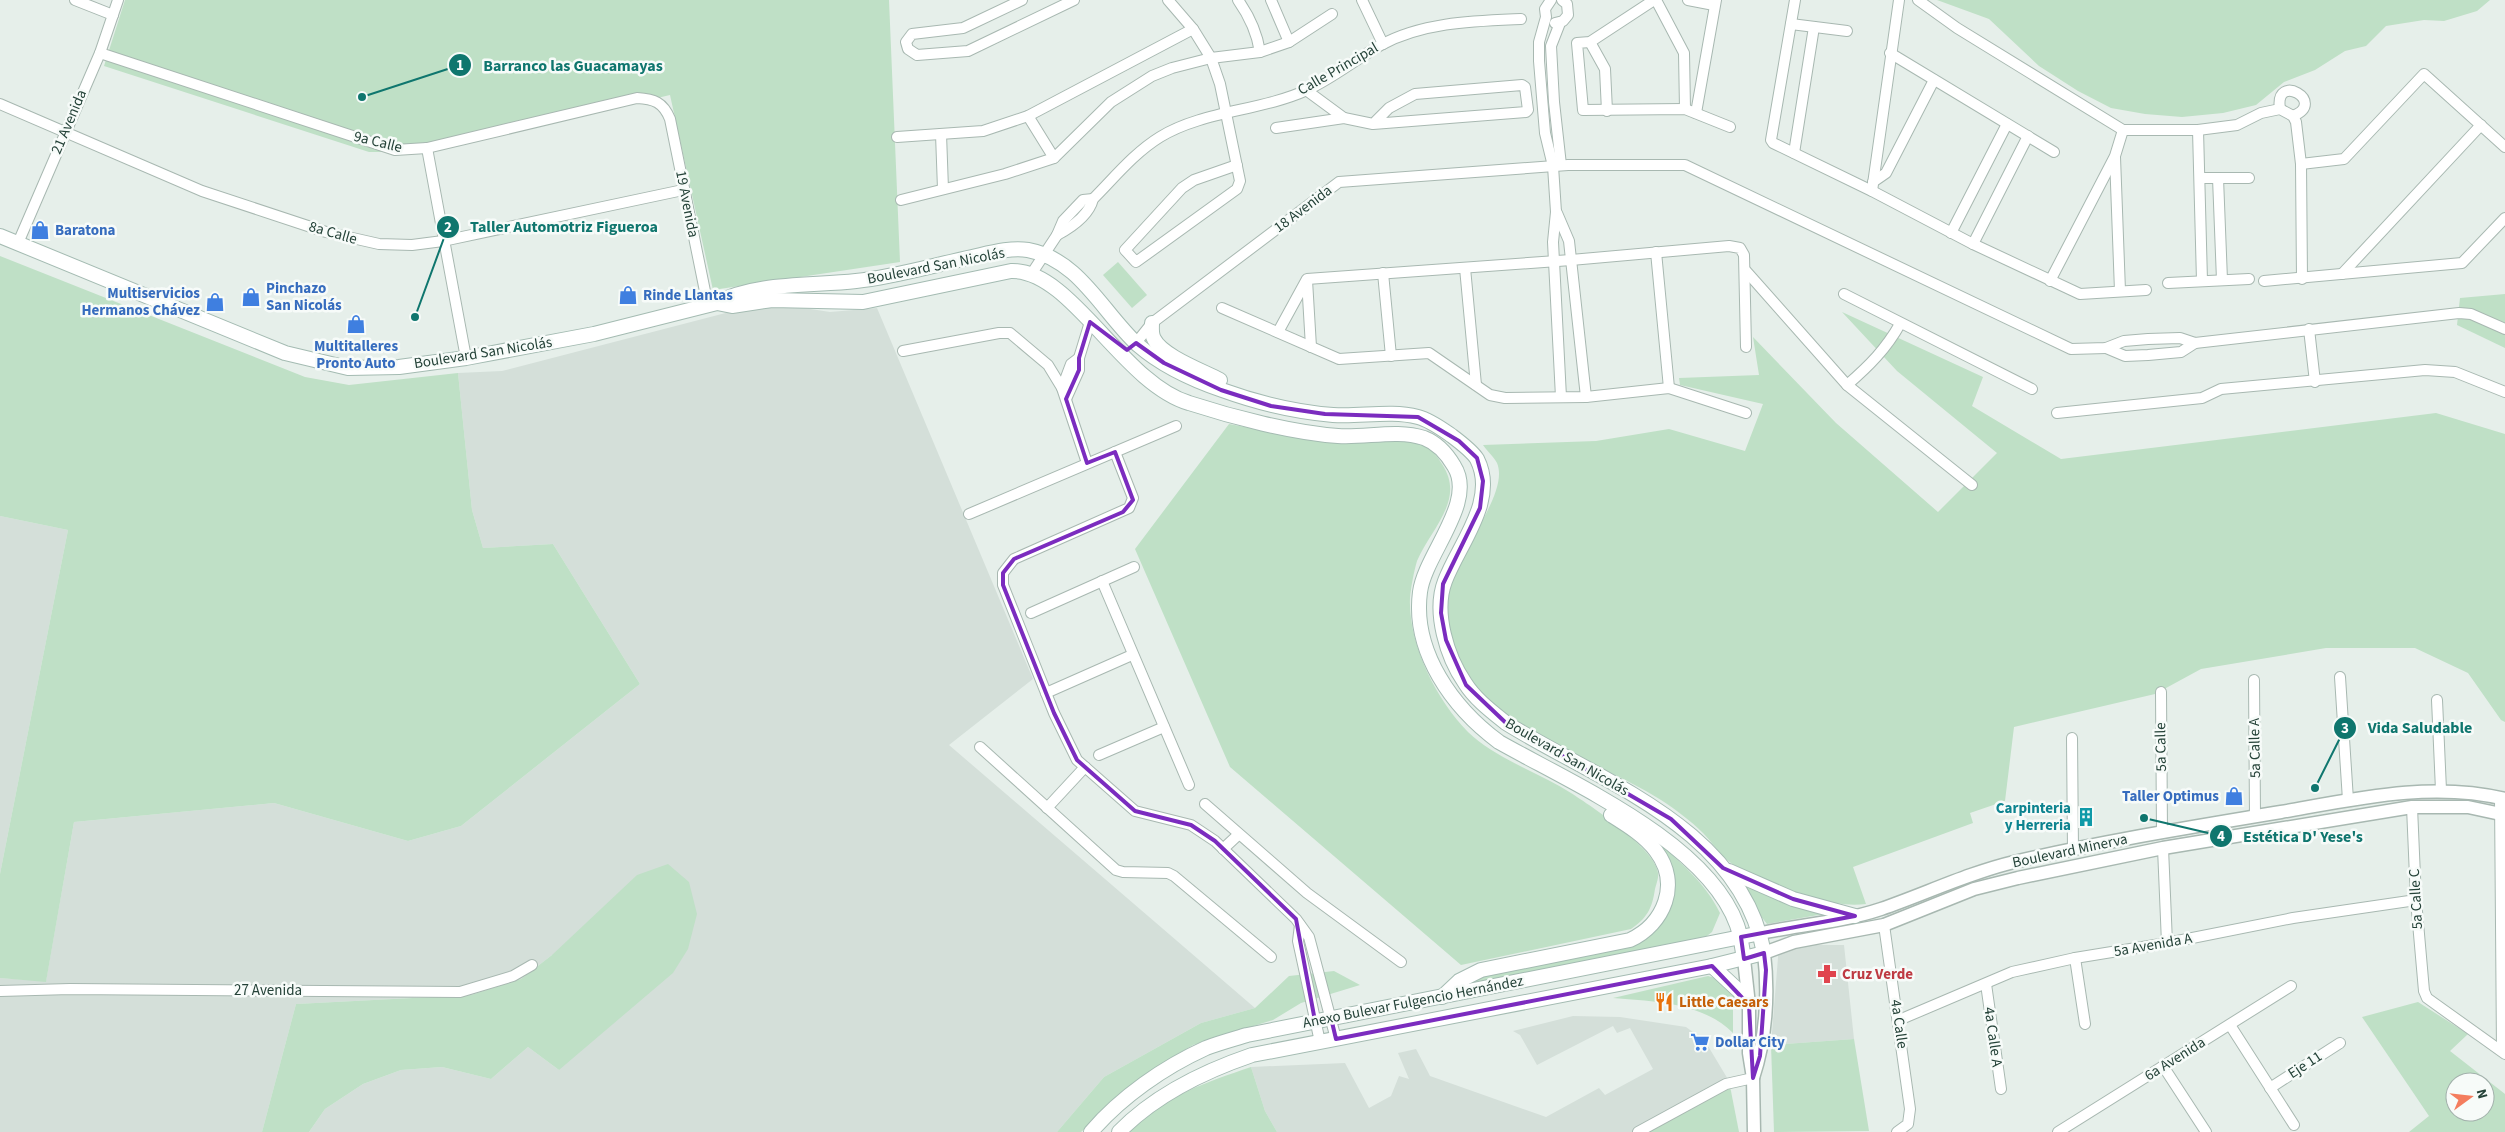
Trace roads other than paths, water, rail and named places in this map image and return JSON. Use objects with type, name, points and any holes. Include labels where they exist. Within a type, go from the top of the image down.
[{"type":"main road","name":"Boulevard San Nicolás","points":[[0,236],[285,353],[348,368],[399,367],[466,358],[594,334],[712,304],[731,295],[774,288],[858,281],[992,252],[1023,250],[1044,254],[1082,281],[1136,343],[1164,363],[1221,390],[1271,406],[1325,414],[1418,417],[1431,422],[1459,441],[1476,458],[1483,481],[1480,508],[1443,584],[1441,613],[1446,640],[1454,664],[1466,685],[1486,707],[1506,723],[1641,799],[1671,819],[1700,843],[1723,868],[1747,901],[1761,933],[1764,953]]},
{"type":"main road","name":"Boulevard San Nicolás","points":[[712,304],[732,306],[772,300],[863,302],[1011,271],[1025,270],[1032,273],[1070,301],[1142,376],[1186,402],[1305,432],[1338,436],[1402,434],[1424,438],[1442,449],[1456,468],[1460,487],[1457,508],[1430,560],[1420,591],[1419,616],[1425,645],[1445,688],[1479,727],[1499,742],[1649,827],[1693,864],[1718,890],[1731,911],[1740,937],[1744,959]]},
{"type":"main road","points":[[1152,323],[1152,334],[1158,344],[1191,366],[1222,381],[1325,414]]},
{"type":"main road","points":[[1093,325],[1103,330],[1123,347],[1130,347],[1136,343]]},
{"type":"main road","points":[[1442,997],[1459,981],[1481,970],[1630,940],[1642,934],[1660,915],[1668,889],[1665,869],[1656,851],[1626,824],[1591,804],[1566,779]]},
{"type":"main road","points":[[1723,868],[1793,899],[1855,916]]},
{"type":"main road","name":"Anexo Bulevar Fulgencio Hernández","points":[[1091,1132],[1106,1115],[1160,1074],[1207,1048],[1247,1035],[1761,933]]},
{"type":"main road","name":"Anexo Bulevar Fulgencio Hernández","points":[[1119,1132],[1171,1092],[1215,1068],[1252,1056],[1712,966],[1764,953]]},
{"type":"main road","points":[[1712,966],[1734,986],[1749,1005]]},
{"type":"street","points":[[75,0],[113,15]]},
{"type":"street","name":"21 Avenida","points":[[18,243],[100,53],[118,0]]},
{"type":"street","points":[[1022,0],[962,28],[912,34],[906,42],[908,49],[917,55],[968,51],[1074,0]]},
{"type":"street","points":[[1050,0],[1056,10]]},
{"type":"street","points":[[1168,0],[1193,29],[1211,58],[1240,177],[1237,188],[1136,262],[1125,250],[1182,188],[1194,180],[1237,165]]},
{"type":"street","points":[[1238,0],[1248,15],[1257,37],[1260,52]]},
{"type":"street","points":[[1271,0],[1289,42]]},
{"type":"street","points":[[1362,0],[1383,44]]},
{"type":"street","points":[[1551,0],[1544,9],[1546,17],[1539,42],[1538,61],[1545,132],[1561,165]]},
{"type":"street","points":[[1685,109],[1684,53],[1655,0],[1590,42],[1577,43],[1582,108],[1584,111],[1685,109],[1730,127]]},
{"type":"street","points":[[1688,0],[1715,3],[1696,113]]},
{"type":"street","points":[[1795,0],[1771,140],[1773,143],[1872,186],[1973,244],[2080,294],[2146,290]]},
{"type":"street","points":[[1872,186],[1899,0]]},
{"type":"street","points":[[1918,0],[1957,28],[2123,130],[2198,130],[2237,125],[2261,113],[2280,109],[2293,116],[2296,122],[2301,164],[2302,279]]},
{"type":"street","points":[[1561,396],[1553,242],[1561,165],[1554,102],[1551,46],[1560,23],[1568,15],[1568,8],[1564,1]]},
{"type":"street","points":[[901,200],[1005,174],[1054,158],[1111,102],[1130,88],[1172,68],[1211,58],[1260,52],[1289,42],[1332,14]]},
{"type":"street","points":[[1546,17],[1552,22],[1560,23]]},
{"type":"street","name":"Calle Principal","points":[[1032,273],[1058,235],[1063,221],[1083,200],[1093,198],[1138,154],[1160,137],[1187,124],[1226,115],[1306,90],[1383,44],[1440,25],[1521,19]]},
{"type":"street","points":[[1791,24],[1847,31]]},
{"type":"street","points":[[1794,153],[1814,27]]},
{"type":"street","points":[[897,137],[982,131],[1028,116],[1193,29]]},
{"type":"street","points":[[1590,42],[1604,69],[1607,111]]},
{"type":"street","name":"9a Calle","points":[[100,53],[382,146],[405,150],[427,148],[637,98],[655,100],[661,104]]},
{"type":"street","points":[[1890,53],[2054,152]]},
{"type":"street","points":[[2301,164],[2332,162],[2344,159],[2424,74],[2505,147]]},
{"type":"street","points":[[1872,186],[1886,173],[1934,80]]},
{"type":"street","points":[[1276,128],[1344,118],[1372,124],[1526,112],[1528,110],[1525,87],[1522,85],[1416,94],[1389,108],[1372,124]]},
{"type":"street","points":[[1306,90],[1344,118]]},
{"type":"street","points":[[2280,109],[2279,102],[2282,95],[2288,91],[2295,90],[2305,100],[2304,108],[2300,114],[2293,116]]},
{"type":"street","name":"8a Calle","points":[[0,104],[64,134],[202,191],[326,232],[379,244],[412,245],[443,241],[683,190]]},
{"type":"street","name":"19 Avenida","points":[[661,104],[670,119],[683,190],[712,304]]},
{"type":"street","points":[[1028,116],[1054,158]]},
{"type":"street","points":[[1952,233],[2007,124]]},
{"type":"street","points":[[2342,274],[2481,124]]},
{"type":"street","points":[[2050,281],[2115,156],[2123,130]]},
{"type":"street","points":[[2198,130],[2202,281]]},
{"type":"street","points":[[941,134],[943,190]]},
{"type":"street","points":[[1973,244],[2028,136]]},
{"type":"street","points":[[427,148],[466,358]]},
{"type":"street","points":[[2115,156],[2120,291]]},
{"type":"street","name":"18 Avenida","points":[[1136,343],[1152,323],[1339,182],[1561,165],[1685,165],[2071,349],[2106,348]]},
{"type":"street","points":[[2200,178],[2249,178]]},
{"type":"street","points":[[2218,178],[2222,280]]},
{"type":"street","points":[[1556,212],[1569,241],[1586,397]]},
{"type":"street","points":[[2264,281],[2462,263],[2505,218]]},
{"type":"street","points":[[1307,278],[1554,262],[1729,246],[1740,248],[1744,255],[1746,271],[1746,347]]},
{"type":"street","points":[[1656,252],[1669,388]]},
{"type":"street","points":[[1465,268],[1476,386]]},
{"type":"street","points":[[1746,271],[1847,384],[1972,485]]},
{"type":"street","points":[[1383,273],[1391,356]]},
{"type":"street","points":[[1278,332],[1307,278]]},
{"type":"street","points":[[1307,278],[1311,347]]},
{"type":"street","points":[[2168,284],[2249,279]]},
{"type":"street","points":[[1844,294],[1900,324],[2032,389]]},
{"type":"street","points":[[1222,308],[1339,359],[1431,354],[1490,395],[1505,398],[1586,397],[1669,388],[1746,413]]},
{"type":"street","points":[[2106,348],[2124,341],[2180,338],[2195,342],[2459,313],[2471,314],[2505,329]]},
{"type":"street","points":[[1847,384],[1871,365],[1888,345],[1900,324]]},
{"type":"street","points":[[1062,388],[1071,364],[1078,358],[1093,325]]},
{"type":"street","points":[[2309,329],[2315,382]]},
{"type":"street","points":[[903,351],[999,333],[1010,333],[1048,365],[1062,388],[1087,464]]},
{"type":"street","points":[[2106,348],[2125,356],[2148,355],[2181,352],[2195,342]]},
{"type":"street","points":[[1066,399],[1079,370],[1078,358]]},
{"type":"street","points":[[2057,414],[2202,398],[2221,389],[2315,382],[2425,370],[2455,372],[2505,392]]},
{"type":"street","points":[[969,514],[1176,426]]},
{"type":"street","points":[[1115,452],[1133,498],[1129,508],[1014,560],[1003,573],[1003,586],[1072,752],[1085,767],[1135,811],[1191,825],[1223,849],[1296,919],[1309,937],[1336,1039]]},
{"type":"street","points":[[1031,613],[1134,567]]},
{"type":"street","points":[[1102,581],[1189,785]]},
{"type":"street","points":[[1046,693],[1132,655]]},
{"type":"street","points":[[2340,677],[2348,800]]},
{"type":"street","name":"5a Calle A","points":[[2254,680],[2255,816]]},
{"type":"street","name":"5a Calle","points":[[2161,692],[2162,832]]},
{"type":"street","points":[[2437,700],[2441,790]]},
{"type":"street","points":[[1099,755],[1164,727]]},
{"type":"street","points":[[2072,738],[2073,850]]},
{"type":"street","points":[[980,747],[1116,870],[1123,872],[1168,873],[1174,876],[1271,957]]},
{"type":"street","points":[[1047,808],[1085,767]]},
{"type":"street","name":"Boulevard Minerva","points":[[1761,933],[1855,916],[1880,909],[1970,875],[2014,862],[2162,832],[2348,800],[2441,790],[2469,792],[2502,798]]},
{"type":"street","points":[[2502,798],[2503,1053]]},
{"type":"street","points":[[1205,804],[1238,835],[1307,893],[1401,962]]},
{"type":"street","name":"Boulevard Minerva","points":[[1764,953],[1794,942],[1884,925],[1974,890],[2018,878],[2163,848],[2412,807],[2468,807],[2503,815]]},
{"type":"street","name":"5a Calle C","points":[[2412,807],[2416,900],[2424,991],[2427,998],[2503,1053]]},
{"type":"street","points":[[1223,849],[1238,835]]},
{"type":"street","points":[[2163,848],[2167,943]]},
{"type":"street","name":"5a Avenida A","points":[[1899,1020],[2012,972],[2075,958],[2167,943],[2293,918],[2416,900]]},
{"type":"street","points":[[1300,925],[1298,941],[1320,1042]]},
{"type":"street","name":"4a Calle","points":[[1884,925],[1899,1020],[1910,1109],[1908,1124],[1897,1132]]},
{"type":"street","points":[[1753,1078],[1760,1056],[1765,1012],[1764,953]]},
{"type":"street","points":[[2075,958],[2085,1024]]},
{"type":"street","points":[[1744,959],[1749,1005],[1749,1053],[1753,1078],[1754,1132]]},
{"type":"street","name":"27 Avenida","points":[[0,992],[80,989],[460,992],[513,976],[532,965]]},
{"type":"street","name":"4a Calle A","points":[[1986,984],[2001,1090]]},
{"type":"street","name":"6a Avenida","points":[[2058,1132],[2292,986]]},
{"type":"street","points":[[2230,1025],[2294,1125]]},
{"type":"street","name":"Eje 11","points":[[2270,1088],[2340,1043]]},
{"type":"street","points":[[2164,1066],[2206,1132]]},
{"type":"street","points":[[1638,1132],[1726,1084],[1753,1078]]},
{"type":"place","name":"Barranco las Guacamayas","points":[[362,97]]},
{"type":"place","name":"Baratona","points":[[40,230]]},
{"type":"place","name":"Rinde Llantas","points":[[628,295]]},
{"type":"place","name":"Pinchazo San Nicolás","points":[[251,297]]},
{"type":"place","name":"Multiservicios Hermanos Chávez","points":[[215,302]]},
{"type":"place","name":"Taller Automotriz Figueroa","points":[[415,317]]},
{"type":"place","name":"Multitalleres Pronto Auto","points":[[356,324]]},
{"type":"place","name":"Vida Saludable","points":[[2315,788]]},
{"type":"place","name":"Taller Optimus","points":[[2234,796]]},
{"type":"place","name":"Carpinteria y Herreria","points":[[2086,817]]},
{"type":"place","name":"Estética D' Yese's","points":[[2144,818]]},
{"type":"place","name":"Cruz Verde","points":[[1827,974]]},
{"type":"place","name":"Little Caesars","points":[[1664,1002]]},
{"type":"place","name":"Dollar City","points":[[1700,1042]]}]
